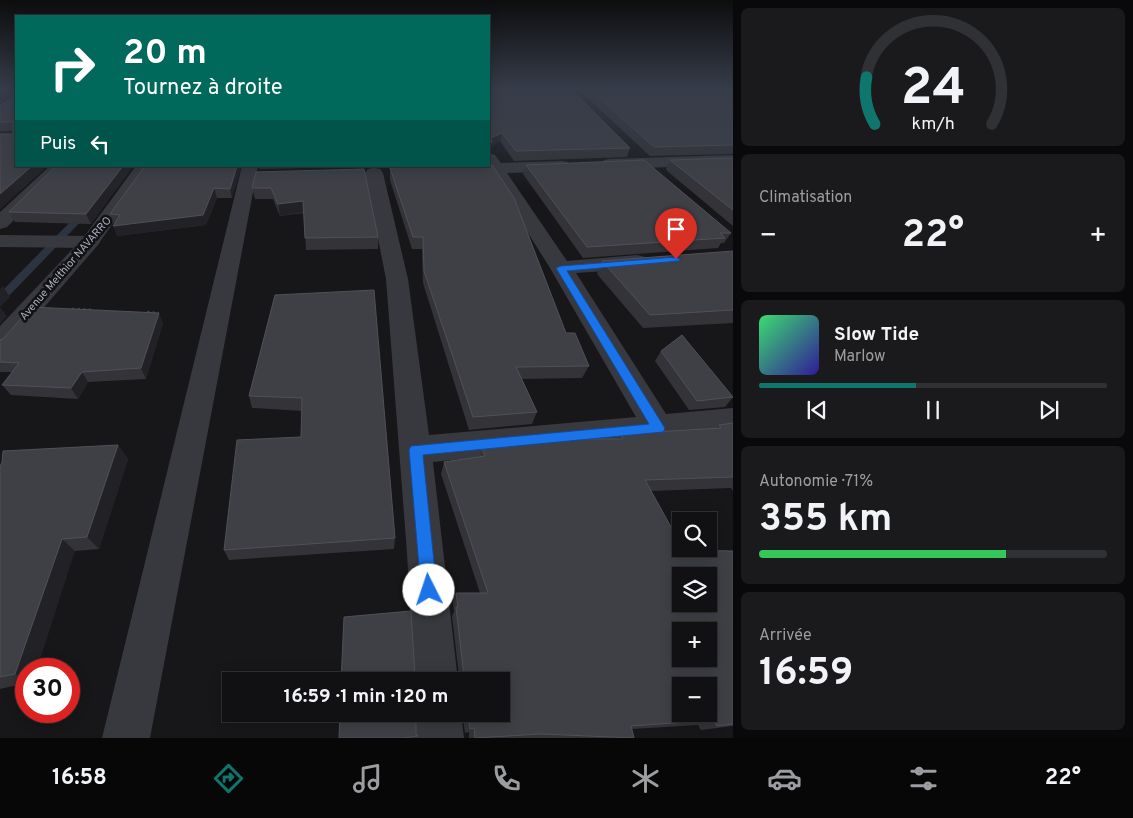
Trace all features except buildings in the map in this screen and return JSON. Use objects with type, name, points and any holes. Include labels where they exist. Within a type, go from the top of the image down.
[{"type":"street","points":[[631,150],[660,176]]},
{"type":"street","points":[[596,165],[733,160]]},
{"type":"street","points":[[493,164],[576,166]]},
{"type":"street","points":[[493,164],[561,268],[659,429]]},
{"type":"street","points":[[0,223],[59,167]]},
{"type":"street","name":"Avenue Melthior NAVARRO","points":[[0,342],[90,242],[144,167]]},
{"type":"street","points":[[440,171],[470,167]]},
{"type":"street","points":[[126,738],[255,172]]},
{"type":"street","points":[[374,173],[397,279],[416,450],[435,672]]},
{"type":"street","points":[[0,241],[90,242]]},
{"type":"street","points":[[561,268],[656,261]]},
{"type":"street","points":[[416,450],[659,429],[733,420]]},
{"type":"street","points":[[439,722],[440,738]]},
{"type":"path","points":[[33,306],[99,310]]},
{"type":"path","points":[[143,312],[159,313]]},
{"type":"waterway","points":[[0,299],[86,211]]},
{"type":"route","points":[[429,590],[416,450],[659,429],[561,268],[676,259]]}]
